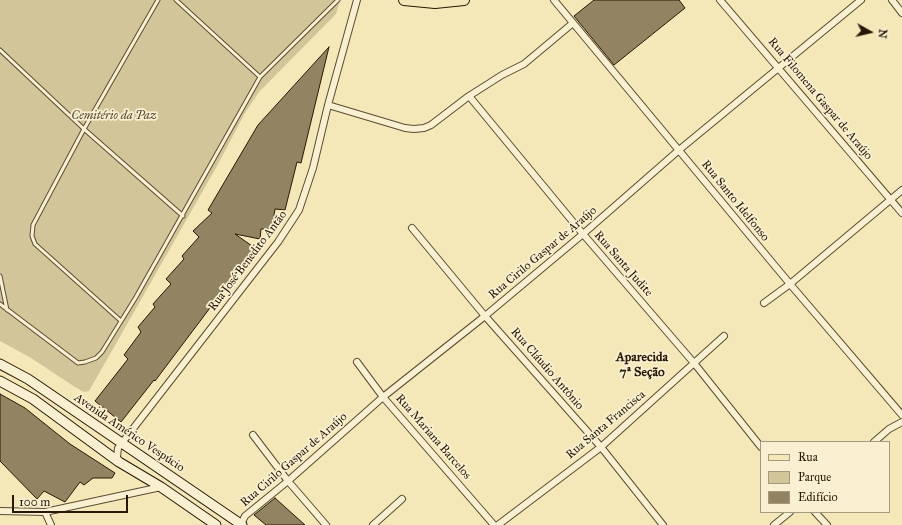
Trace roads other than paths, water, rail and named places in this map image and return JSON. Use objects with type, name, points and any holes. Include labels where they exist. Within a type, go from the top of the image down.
[{"type":"main road","points":[[404,0],[435,2],[464,0]]},
{"type":"main road","name":"Avenida Américo Vespúcio","points":[[0,364],[28,379],[242,525]]},
{"type":"main road","points":[[0,381],[33,399],[119,462],[160,487],[216,525]]},
{"type":"street","name":"Rua José Benedito Antão","points":[[119,462],[117,452],[118,448],[278,242],[299,210],[313,168],[328,105],[357,0]]},
{"type":"street","name":"Rua Santo Idelfonso","points":[[554,0],[790,284],[902,414]]},
{"type":"street","name":"Rua Filomena Gaspar de Araújo","points":[[720,0],[902,213]]},
{"type":"street","name":"Rua Cirilo Gaspar de Araújo","points":[[242,525],[245,516],[288,481],[384,397],[485,316],[583,234],[679,150],[860,0]]},
{"type":"street","points":[[892,0],[902,13]]},
{"type":"street","points":[[328,105],[414,129],[424,128],[431,125],[469,96],[502,75],[524,64],[573,23]]},
{"type":"street","name":"Rua Santa Judite","points":[[469,96],[583,234],[694,363],[760,446]]},
{"type":"street","points":[[764,303],[790,284],[902,190]]},
{"type":"street","name":"Rua Cláudio Antônio","points":[[412,228],[485,316],[601,447],[663,525]]},
{"type":"street","name":"Rua Santa Francisca","points":[[498,525],[601,447],[724,336]]},
{"type":"street","name":"Rua Mariana Barcelos","points":[[357,362],[384,397],[494,525]]},
{"type":"street","points":[[875,441],[889,429],[902,422]]},
{"type":"street","points":[[252,435],[288,481],[326,525]]},
{"type":"street","points":[[0,511],[45,512],[160,487]]},
{"type":"street","points":[[373,525],[402,499]]},
{"type":"street","points":[[45,512],[51,525]]},
{"type":"street","points":[[774,525],[789,513]]},
{"type":"street","points":[[816,513],[827,525]]},
{"type":"lane","points":[[121,321],[35,244],[32,236],[33,225],[84,129],[158,0]]},
{"type":"lane","points":[[176,0],[260,76]]},
{"type":"lane","points":[[0,304],[78,363],[96,358],[102,352],[136,297],[183,216],[260,76],[338,0]]},
{"type":"lane","points":[[0,50],[84,129],[183,216]]},
{"type":"lane","points":[[0,276],[7,310]]},
{"type":"district","name":"Aparecida 7ª Seção","points":[[642,366]]},
{"type":"park label","name":"Cemitério da Paz","points":[[114,116]]}]
